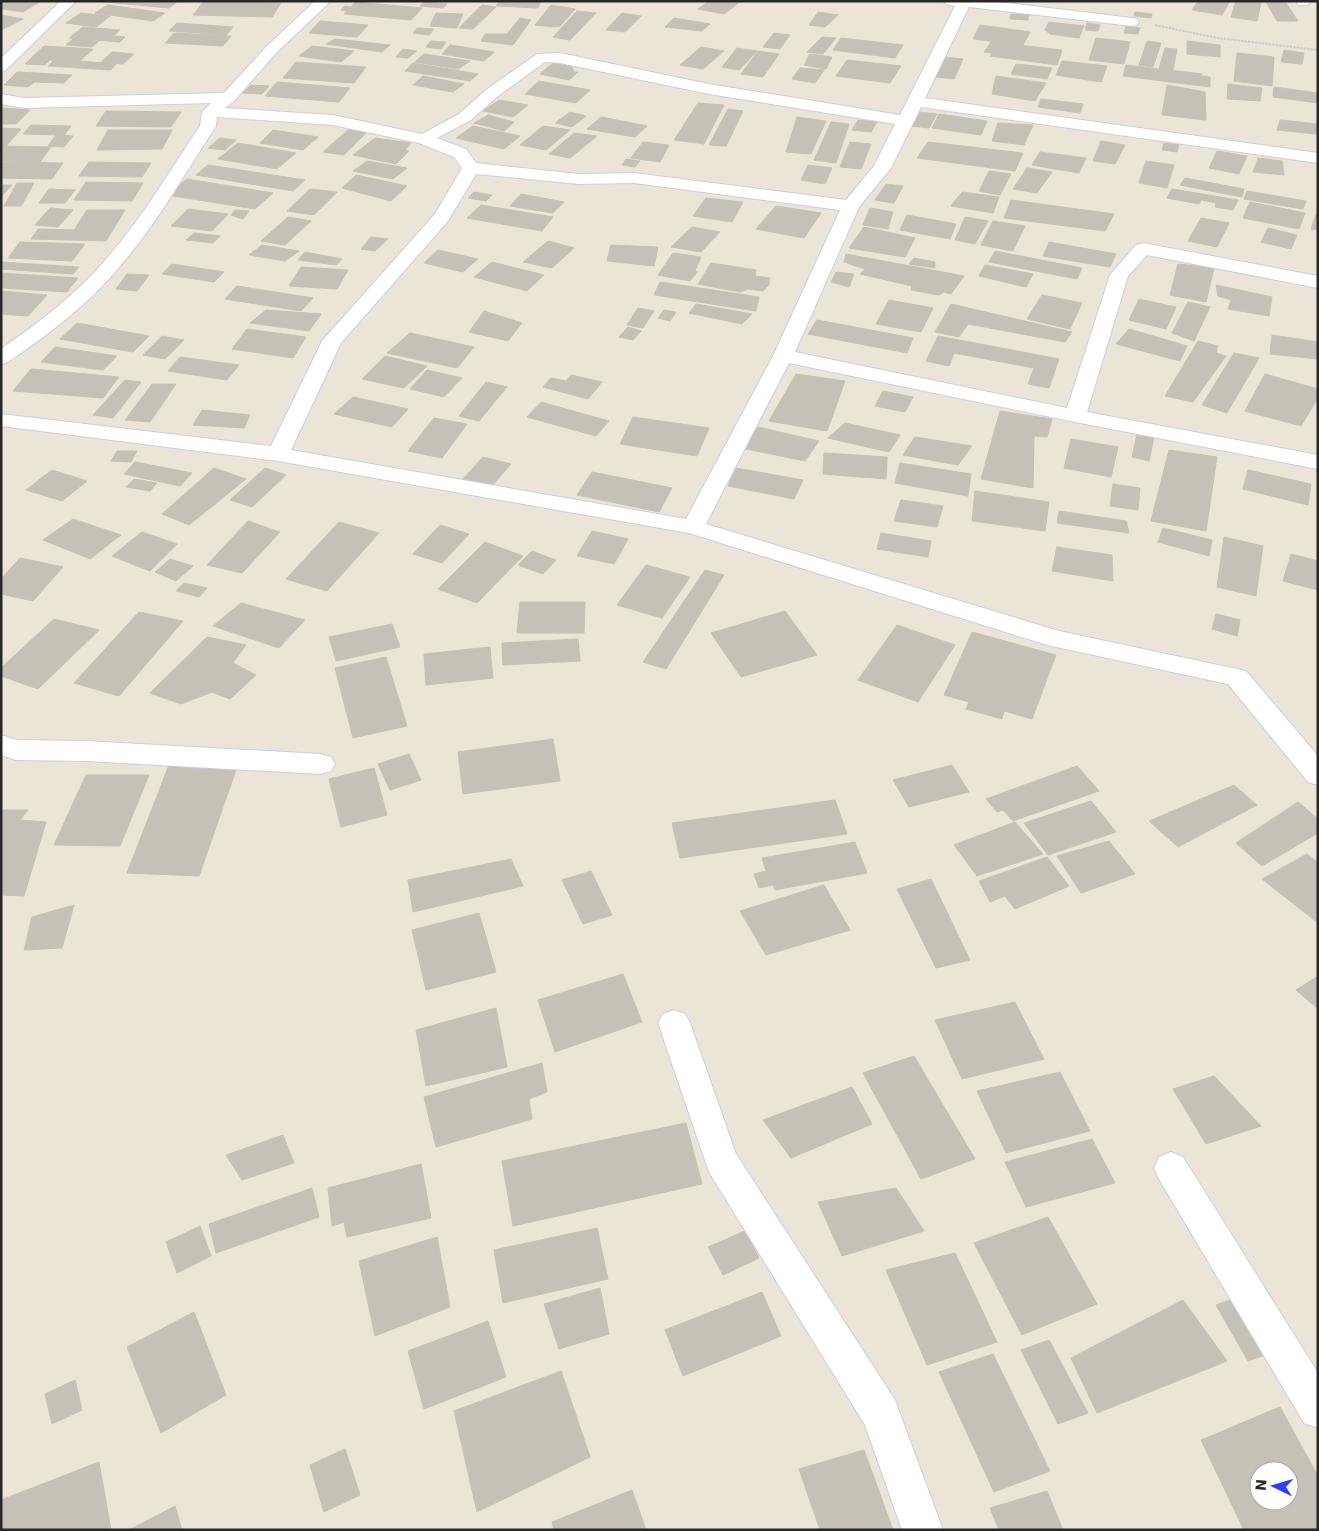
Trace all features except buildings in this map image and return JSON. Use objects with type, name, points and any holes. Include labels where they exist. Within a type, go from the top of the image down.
[{"type":"street","points":[[1,67],[68,1]]},
{"type":"street","points":[[1,358],[58,318],[100,279],[128,245],[208,126],[210,112],[228,98],[271,50],[324,1]]},
{"type":"street","points":[[693,527],[783,356],[851,206],[882,168],[915,101],[958,2],[1065,7],[1132,22]]},
{"type":"street","points":[[424,138],[465,117],[492,94],[542,58],[560,58],[709,89],[904,121]]},
{"type":"street","points":[[1,99],[24,104],[228,98]]},
{"type":"street","points":[[915,101],[1207,144],[1318,158]]},
{"type":"street","points":[[210,112],[333,120],[424,138],[460,153],[471,168],[579,179],[634,178],[851,206]]},
{"type":"street","points":[[278,454],[332,341],[442,217],[471,168]]},
{"type":"street","points":[[1075,416],[1120,275],[1143,249],[1318,282]]},
{"type":"street","points":[[783,356],[1075,416],[1318,462]]},
{"type":"street","points":[[1,420],[278,454],[693,527],[1056,639],[1237,677],[1318,775]]},
{"type":"street","points":[[1,745],[16,750],[86,751],[321,764]]},
{"type":"street","points":[[674,1023],[721,1161],[881,1414],[923,1530]]},
{"type":"street","points":[[1171,1168],[1318,1409]]},
{"type":"path","points":[[1132,22],[1246,42],[1318,50]]}]
